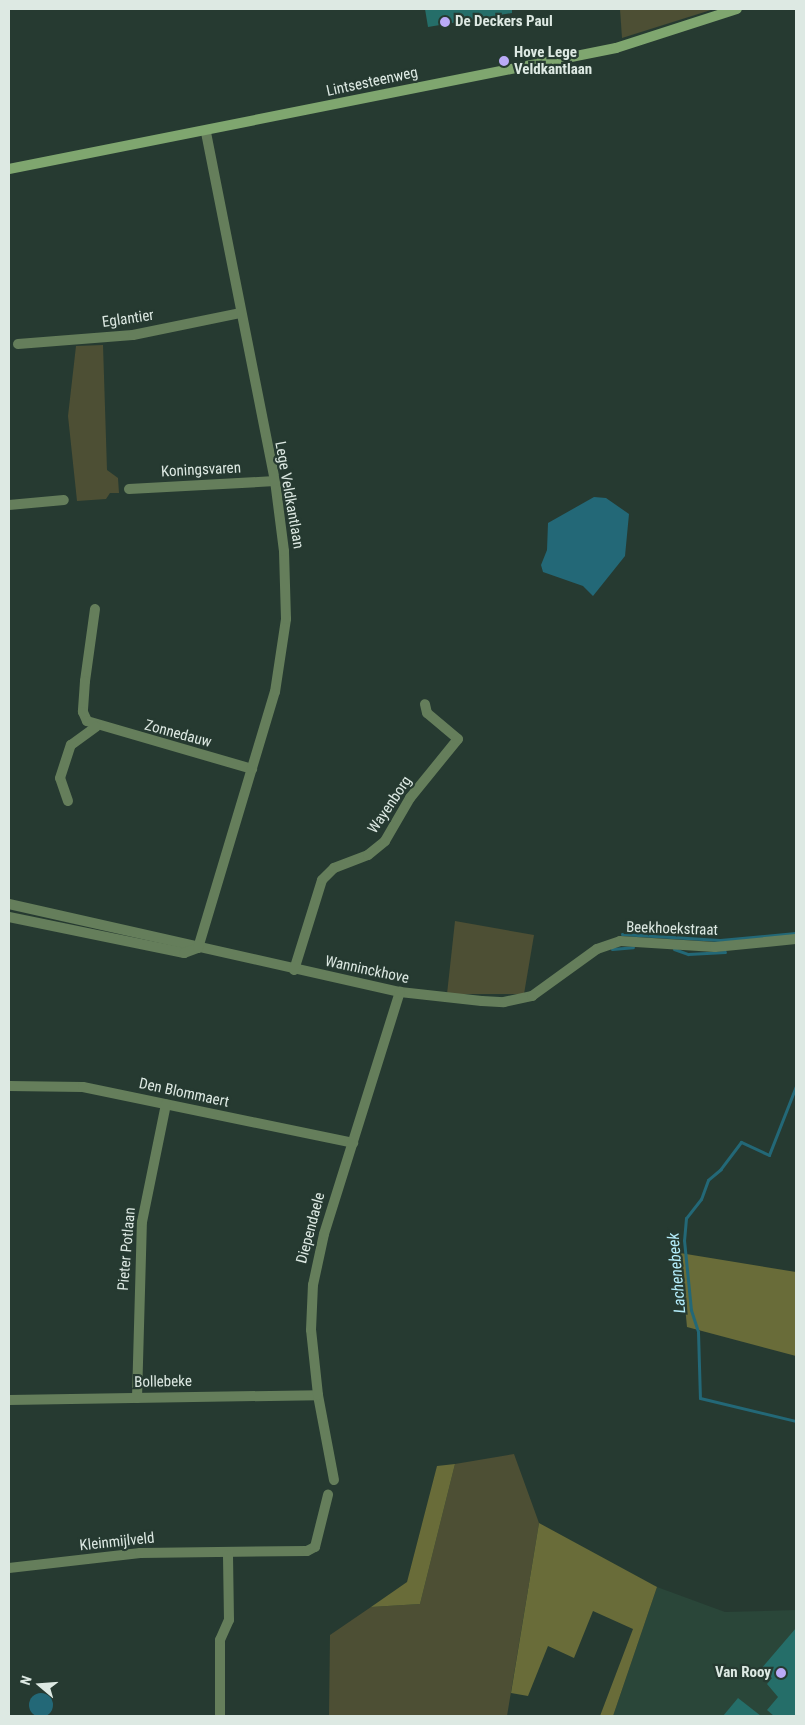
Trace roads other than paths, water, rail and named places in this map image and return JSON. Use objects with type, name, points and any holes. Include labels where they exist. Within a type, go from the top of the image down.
[{"type":"street","name":"Lintsesteenweg","points":[[9,169],[206,132],[616,48],[737,9]]},
{"type":"street","name":"Lege Veldkantlaan","points":[[198,948],[275,692],[286,619],[284,551],[275,481],[240,313],[206,132]]},
{"type":"street","name":"Eglantier","points":[[18,344],[133,335],[240,313]]},
{"type":"street","name":"Koningsvaren","points":[[129,490],[275,481]]},
{"type":"street","points":[[9,505],[64,500]]},
{"type":"street","points":[[68,801],[60,778],[71,745],[96,727],[86,721],[83,712],[96,609]]},
{"type":"street","name":"Wayenborg","points":[[294,970],[322,880],[334,868],[378,848],[396,827],[410,798],[458,739],[427,713],[425,704]]},
{"type":"street","name":"Zonnedauw","points":[[96,727],[252,769]]},
{"type":"street","name":"Wanninckhove","points":[[9,904],[294,970],[400,992],[504,1002],[532,996]]},
{"type":"street","name":"Wanninckhove","points":[[9,917],[184,953],[198,948]]},
{"type":"street","name":"Beekhoekstraat","points":[[532,996],[596,950],[620,941],[716,947],[796,939]]},
{"type":"street","name":"Diependaele","points":[[334,1480],[318,1394],[311,1330],[313,1285],[324,1234],[400,992]]},
{"type":"street","name":"Den Blommaert","points":[[9,1086],[83,1087],[352,1142]]},
{"type":"street","name":"Pieter Potlaan","points":[[137,1398],[142,1222],[166,1104]]},
{"type":"street","name":"Bollebeke","points":[[9,1400],[318,1394]]},
{"type":"street","name":"Kleinmijlveld","points":[[9,1568],[133,1554],[228,1555],[312,1550],[328,1494]]},
{"type":"street","points":[[220,1716],[220,1640],[229,1620],[228,1555]]},
{"type":"water","points":[[594,497],[606,498],[629,514],[625,556],[593,596],[583,586],[543,572],[541,565],[547,550],[548,523]]},
{"type":"water","points":[[41,1693],[50,1696],[53,1705],[50,1714],[41,1717],[32,1714],[29,1705],[32,1696]]},
{"type":"waterway","points":[[622,934],[720,940],[796,933]]},
{"type":"waterway","points":[[612,949],[633,947]]},
{"type":"waterway","points":[[674,949],[688,954],[725,952]]},
{"type":"waterway","name":"Lachenebeek","points":[[796,1086],[769,1155],[741,1142],[721,1169],[708,1180],[701,1199],[686,1218],[684,1240],[691,1310],[698,1332],[700,1398],[796,1421]]},
{"type":"place","name":"De Deckers Paul","points":[[445,22]]},
{"type":"place","name":"Hove Lege Veldkantlaan","points":[[504,61]]},
{"type":"place","name":"Van Rooy","points":[[781,1673]]}]
